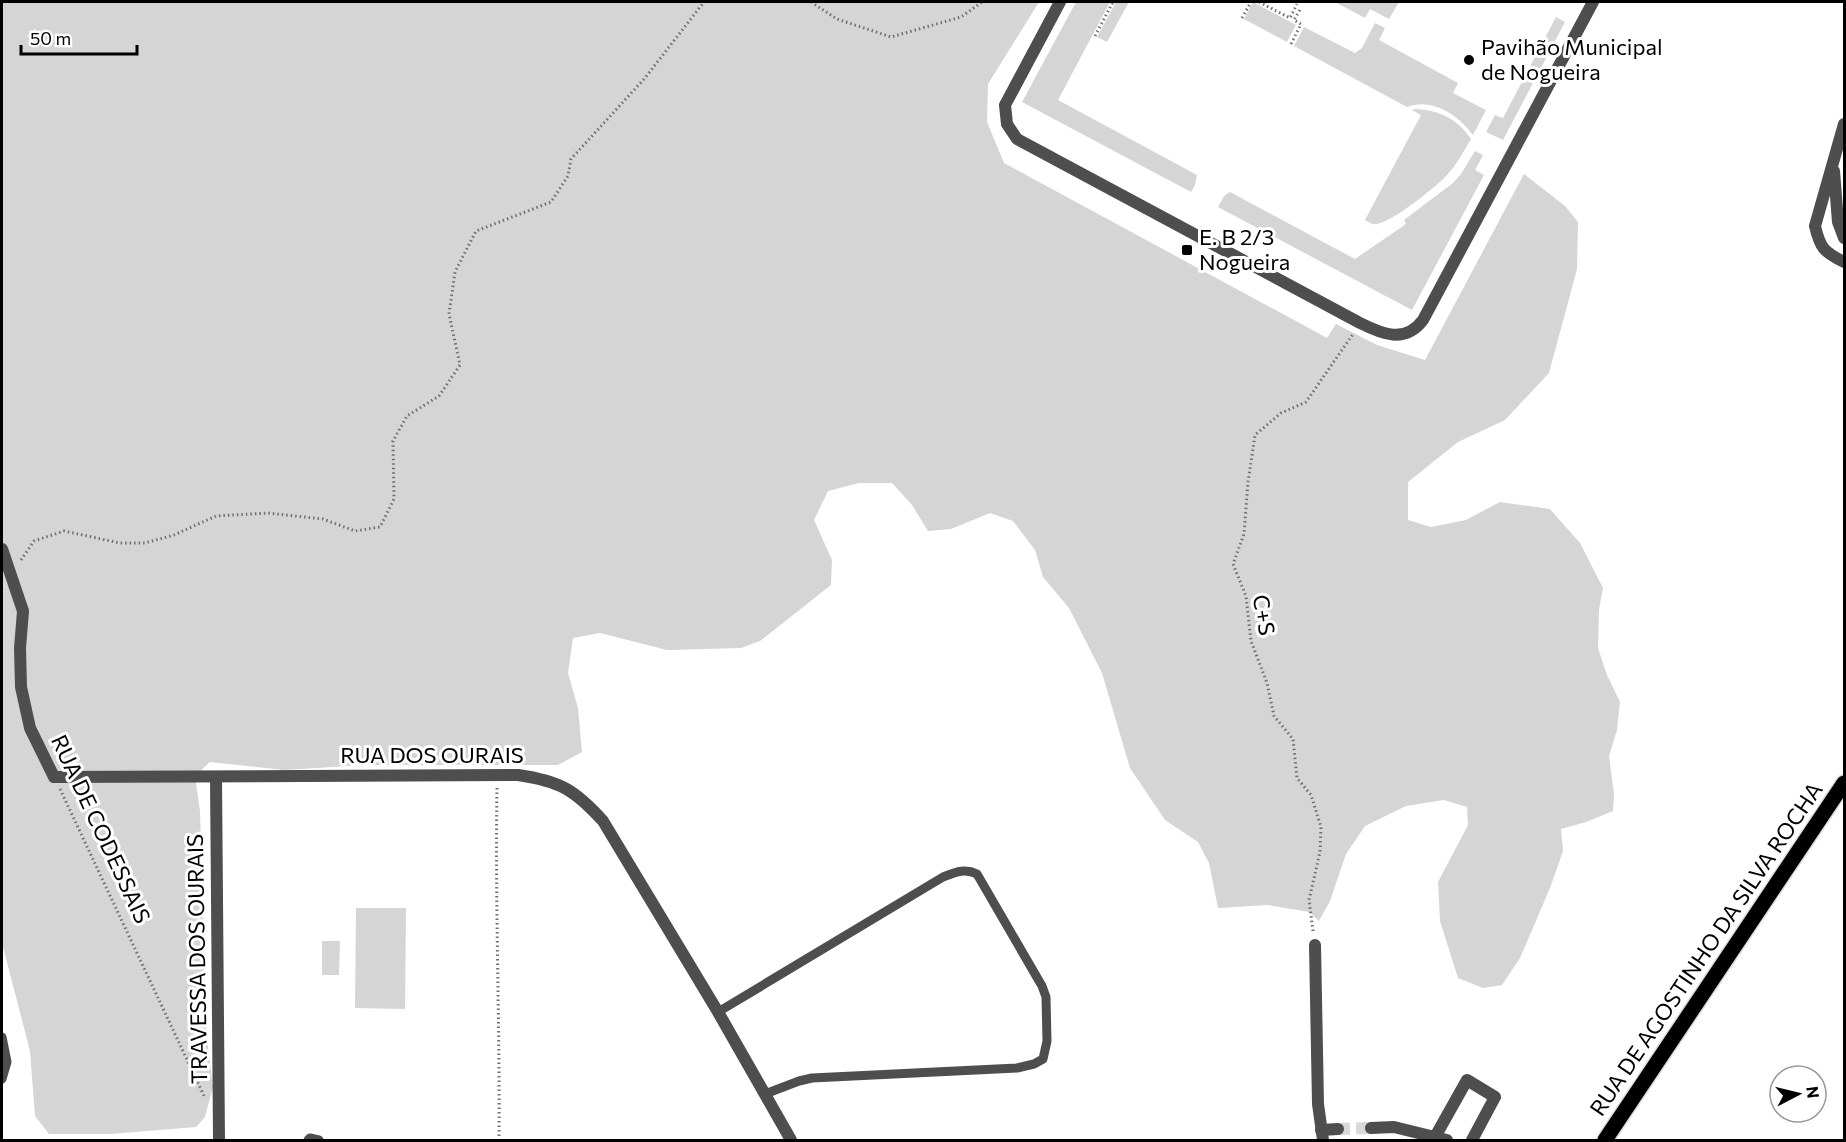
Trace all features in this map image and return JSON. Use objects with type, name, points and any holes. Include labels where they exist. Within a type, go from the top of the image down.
[{"type":"main road","name":"RUA DE AGOSTINHO DA SILVA ROCHA","points":[[1605,1140],[1845,783]]},
{"type":"street","points":[[1060,2],[1005,105],[1007,124],[1017,139],[1360,323],[1384,334],[1393,335],[1408,332],[1420,324],[1593,2]]},
{"type":"street","points":[[1845,124],[1834,155],[1815,226],[1819,242],[1827,253],[1845,262]]},
{"type":"street","points":[[1834,155],[1838,222],[1845,238]]},
{"type":"street","name":"RUA DE CODESSAIS","points":[[2,549],[23,611],[20,648],[21,687],[30,728],[54,777]]},
{"type":"street","name":"RUA DOS OURAIS","points":[[54,777],[518,775],[539,778],[562,786],[585,800],[603,821],[718,1012],[791,1140]]},
{"type":"street","name":"TRAVESSA DOS OURAIS","points":[[216,778],[219,1140]]},
{"type":"street","points":[[1315,945],[1318,1104],[1322,1135],[1338,1129]]},
{"type":"street","points":[[1371,1128],[1394,1127],[1441,1139],[1467,1080],[1495,1097],[1472,1140]]},
{"type":"lane","points":[[718,1012],[943,877],[957,871],[969,870],[977,874],[1042,986],[1048,1010],[1047,1041],[1043,1059],[1034,1064],[1017,1068],[812,1078],[765,1094]]},
{"type":"lane","points":[[2,1037],[7,1062],[2,1079]]},
{"type":"lane","points":[[308,1140],[310,1138],[319,1140]]},
{"type":"path","points":[[11,574],[34,541],[64,531],[120,543],[145,543],[174,535],[216,516],[268,513],[323,519],[355,531],[380,527],[393,499],[393,441],[407,416],[440,396],[460,365],[448,314],[454,272],[476,231],[551,202],[568,176],[571,159],[645,78],[704,2]]},
{"type":"path","points":[[811,2],[837,19],[891,37],[961,17],[982,2]]},
{"type":"path","points":[[1095,36],[1113,2]]},
{"type":"path","points":[[1242,18],[1251,2]]},
{"type":"path","points":[[1259,2],[1290,18],[1297,4]]},
{"type":"path","points":[[1291,44],[1301,24],[1294,20],[1301,8]]},
{"type":"path","name":"C+S","points":[[1315,945],[1309,900],[1320,852],[1321,827],[1311,795],[1297,778],[1293,739],[1274,716],[1267,683],[1251,640],[1246,596],[1233,564],[1244,534],[1255,435],[1281,413],[1306,402],[1360,323]]},
{"type":"path","points":[[497,775],[499,1140]]},
{"type":"path","name":"RUA DE CODESSAIS","points":[[54,777],[205,1098],[219,1107]]},
{"type":"shaded area","points":[[2,2],[1039,2],[988,84],[987,122],[1004,163],[1327,338],[1336,324],[1377,345],[1425,360],[1524,174],[1565,206],[1578,222],[1577,269],[1549,373],[1505,420],[1458,442],[1408,482],[1408,520],[1431,527],[1466,520],[1500,502],[1550,509],[1580,543],[1603,588],[1599,610],[1598,648],[1607,675],[1620,702],[1617,730],[1609,756],[1614,794],[1613,811],[1561,829],[1563,851],[1550,888],[1520,958],[1502,985],[1483,988],[1458,978],[1440,921],[1438,882],[1468,825],[1467,807],[1444,800],[1406,806],[1365,826],[1346,854],[1330,901],[1319,921],[1309,912],[1267,905],[1218,908],[1209,863],[1198,842],[1165,820],[1130,768],[1102,673],[1069,608],[1043,577],[1035,550],[1013,521],[990,513],[951,529],[928,531],[912,505],[892,483],[859,483],[828,491],[814,520],[832,560],[831,585],[760,641],[741,648],[667,650],[600,633],[573,638],[568,673],[578,708],[582,752],[558,765],[365,765],[284,770],[210,762],[195,776],[200,811],[206,1032],[213,1087],[205,1117],[196,1127],[111,1134],[49,1134],[35,1116],[30,1051],[2,943]]},
{"type":"shaded area","points":[[1076,2],[1110,2],[1058,100],[1197,175],[1191,192],[1022,102]]},
{"type":"shaded area","points":[[1116,2],[1129,2],[1107,42],[1097,37]]},
{"type":"shaded area","points":[[1253,2],[1296,25],[1287,42],[1244,19]]},
{"type":"shaded area","points":[[1335,2],[1399,2],[1389,19],[1370,9],[1365,18]]},
{"type":"shaded area","points":[[1556,17],[1565,22],[1503,140],[1486,132],[1495,115],[1503,118]]},
{"type":"shaded area","points":[[1375,23],[1385,28],[1379,40],[1458,83],[1453,93],[1486,110],[1473,135],[1453,115],[1436,106],[1426,104],[1407,107],[1294,46],[1304,27],[1355,53],[1362,48]]},
{"type":"shaded area","points":[[1412,110],[1432,111],[1447,117],[1460,126],[1471,139],[1451,171],[1433,188],[1400,213],[1380,223],[1372,224],[1365,220],[1421,115]]},
{"type":"shaded area","points":[[1475,151],[1483,155],[1475,170],[1484,175],[1412,310],[1218,207],[1224,196],[1230,192],[1355,259],[1406,224],[1404,220],[1453,183]]},
{"type":"shaded area","points":[[356,908],[406,908],[405,1009],[355,1008]]},
{"type":"shaded area","points":[[322,941],[340,941],[339,975],[322,975]]},
{"type":"tunnel","points":[[1338,1129],[1371,1128]]},
{"type":"place","name":"Pavihão Municipal de Nogueira","points":[[1469,60]]},
{"type":"place","name":"E. B 2/3 Nogueira","points":[[1187,250]]}]
